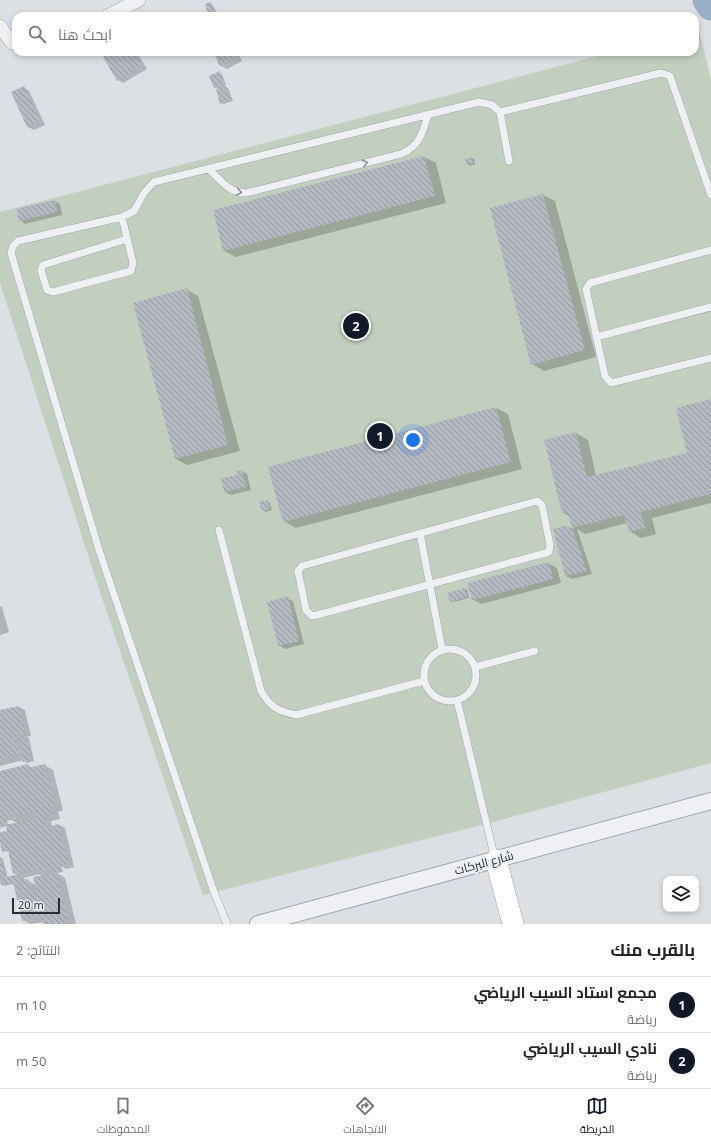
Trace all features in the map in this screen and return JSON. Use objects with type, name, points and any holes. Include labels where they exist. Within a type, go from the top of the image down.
[{"type":"main road","points":[[496,860],[507,895],[513,924]]},
{"type":"street","points":[[115,12],[139,0]]},
{"type":"street","points":[[0,26],[12,43]]},
{"type":"street","name":"شارع البركات","points":[[258,924],[711,801]]},
{"type":"lane","points":[[500,112],[661,73],[670,76],[711,195]]},
{"type":"lane","points":[[227,924],[214,892],[99,550],[11,253],[13,246],[18,241],[122,217],[134,211],[144,194],[154,182],[479,102],[492,105],[500,112],[509,161]]},
{"type":"lane","points":[[209,169],[228,188],[234,191],[246,193],[410,151],[422,136],[428,114]]},
{"type":"lane","points":[[122,217],[133,263],[133,268],[131,271],[53,292],[47,290],[41,270],[43,265],[127,239]]},
{"type":"lane","points":[[711,250],[590,283],[586,288],[605,376],[611,383],[711,358]]},
{"type":"lane","points":[[596,337],[711,307]]},
{"type":"lane","points":[[537,501],[542,506],[551,549],[546,553],[430,583],[312,616],[306,610],[298,571],[302,566],[537,501]]},
{"type":"lane","points":[[219,530],[261,691],[269,704],[281,712],[296,715],[424,681]]},
{"type":"lane","points":[[420,533],[442,649]]},
{"type":"lane","points":[[452,648],[462,651],[470,658],[475,667],[476,677],[473,687],[466,695],[457,700],[446,701],[437,697],[429,691],[424,681],[424,671],[427,662],[433,654],[442,649],[452,648]]},
{"type":"lane","points":[[475,667],[535,651]]},
{"type":"lane","points":[[457,700],[496,860]]},
{"type":"green space","points":[[699,30],[711,80],[711,763],[486,824],[203,895],[99,589],[0,283],[0,212],[598,56],[699,56]]},
{"type":"building","points":[[211,2],[215,12],[208,12],[205,4]]},
{"type":"building","points":[[136,56],[142,66],[117,81],[103,57]]},
{"type":"building","points":[[215,56],[236,56],[237,58],[220,66]]},
{"type":"building","points":[[220,71],[224,84],[214,88],[209,76]]},
{"type":"building","points":[[24,86],[40,121],[27,127],[11,92]]},
{"type":"building","points":[[226,86],[231,100],[220,104],[216,89]]},
{"type":"building","points":[[424,156],[435,196],[223,251],[213,210]]},
{"type":"building","points":[[472,157],[473,163],[467,165],[465,159]]},
{"type":"building","points":[[543,194],[585,350],[531,365],[490,208]]},
{"type":"building","points":[[55,200],[57,212],[19,221],[16,209]]},
{"type":"building","points":[[187,288],[228,445],[175,459],[133,303]]},
{"type":"building","points":[[711,399],[711,494],[641,512],[645,528],[629,532],[624,515],[572,528],[568,512],[562,513],[544,440],[576,432],[587,477],[687,453],[676,408]]},
{"type":"building","points":[[496,407],[511,462],[283,522],[268,467]]},
{"type":"building","points":[[242,470],[246,487],[224,492],[221,478],[237,475],[236,471]]},
{"type":"building","points":[[267,500],[270,509],[262,511],[259,502]]},
{"type":"building","points":[[564,526],[572,528],[587,571],[565,576],[553,529]]},
{"type":"building","points":[[549,562],[553,579],[472,600],[467,583]]},
{"type":"building","points":[[464,588],[467,597],[450,602],[447,593]]},
{"type":"building","points":[[288,596],[299,641],[278,646],[267,602]]},
{"type":"building","points":[[19,706],[26,733],[15,736],[19,754],[0,759],[0,710]]},
{"type":"building","points":[[26,736],[32,760],[23,762],[18,738]]},
{"type":"building","points":[[28,764],[28,768],[45,764],[55,806],[50,807],[52,814],[45,816],[48,827],[59,824],[69,864],[60,866],[61,871],[56,872],[68,922],[60,924],[43,924],[41,916],[22,921],[13,882],[1,885],[0,855],[6,877],[21,874],[23,880],[28,879],[31,891],[37,890],[33,877],[53,873],[52,868],[33,872],[33,869],[13,874],[8,850],[2,852],[0,843],[0,832],[7,831],[6,825],[0,826],[0,771]],"holes":[[[35,811],[37,818],[6,825],[5,818]]]},
{"type":"waterway","points":[[707,0],[711,6]]},
{"type":"place","name":"نادي السيب الرياضي","points":[[356,326]]},
{"type":"place","name":"مجمع استاد السيب الرياضي","points":[[380,436]]}]
